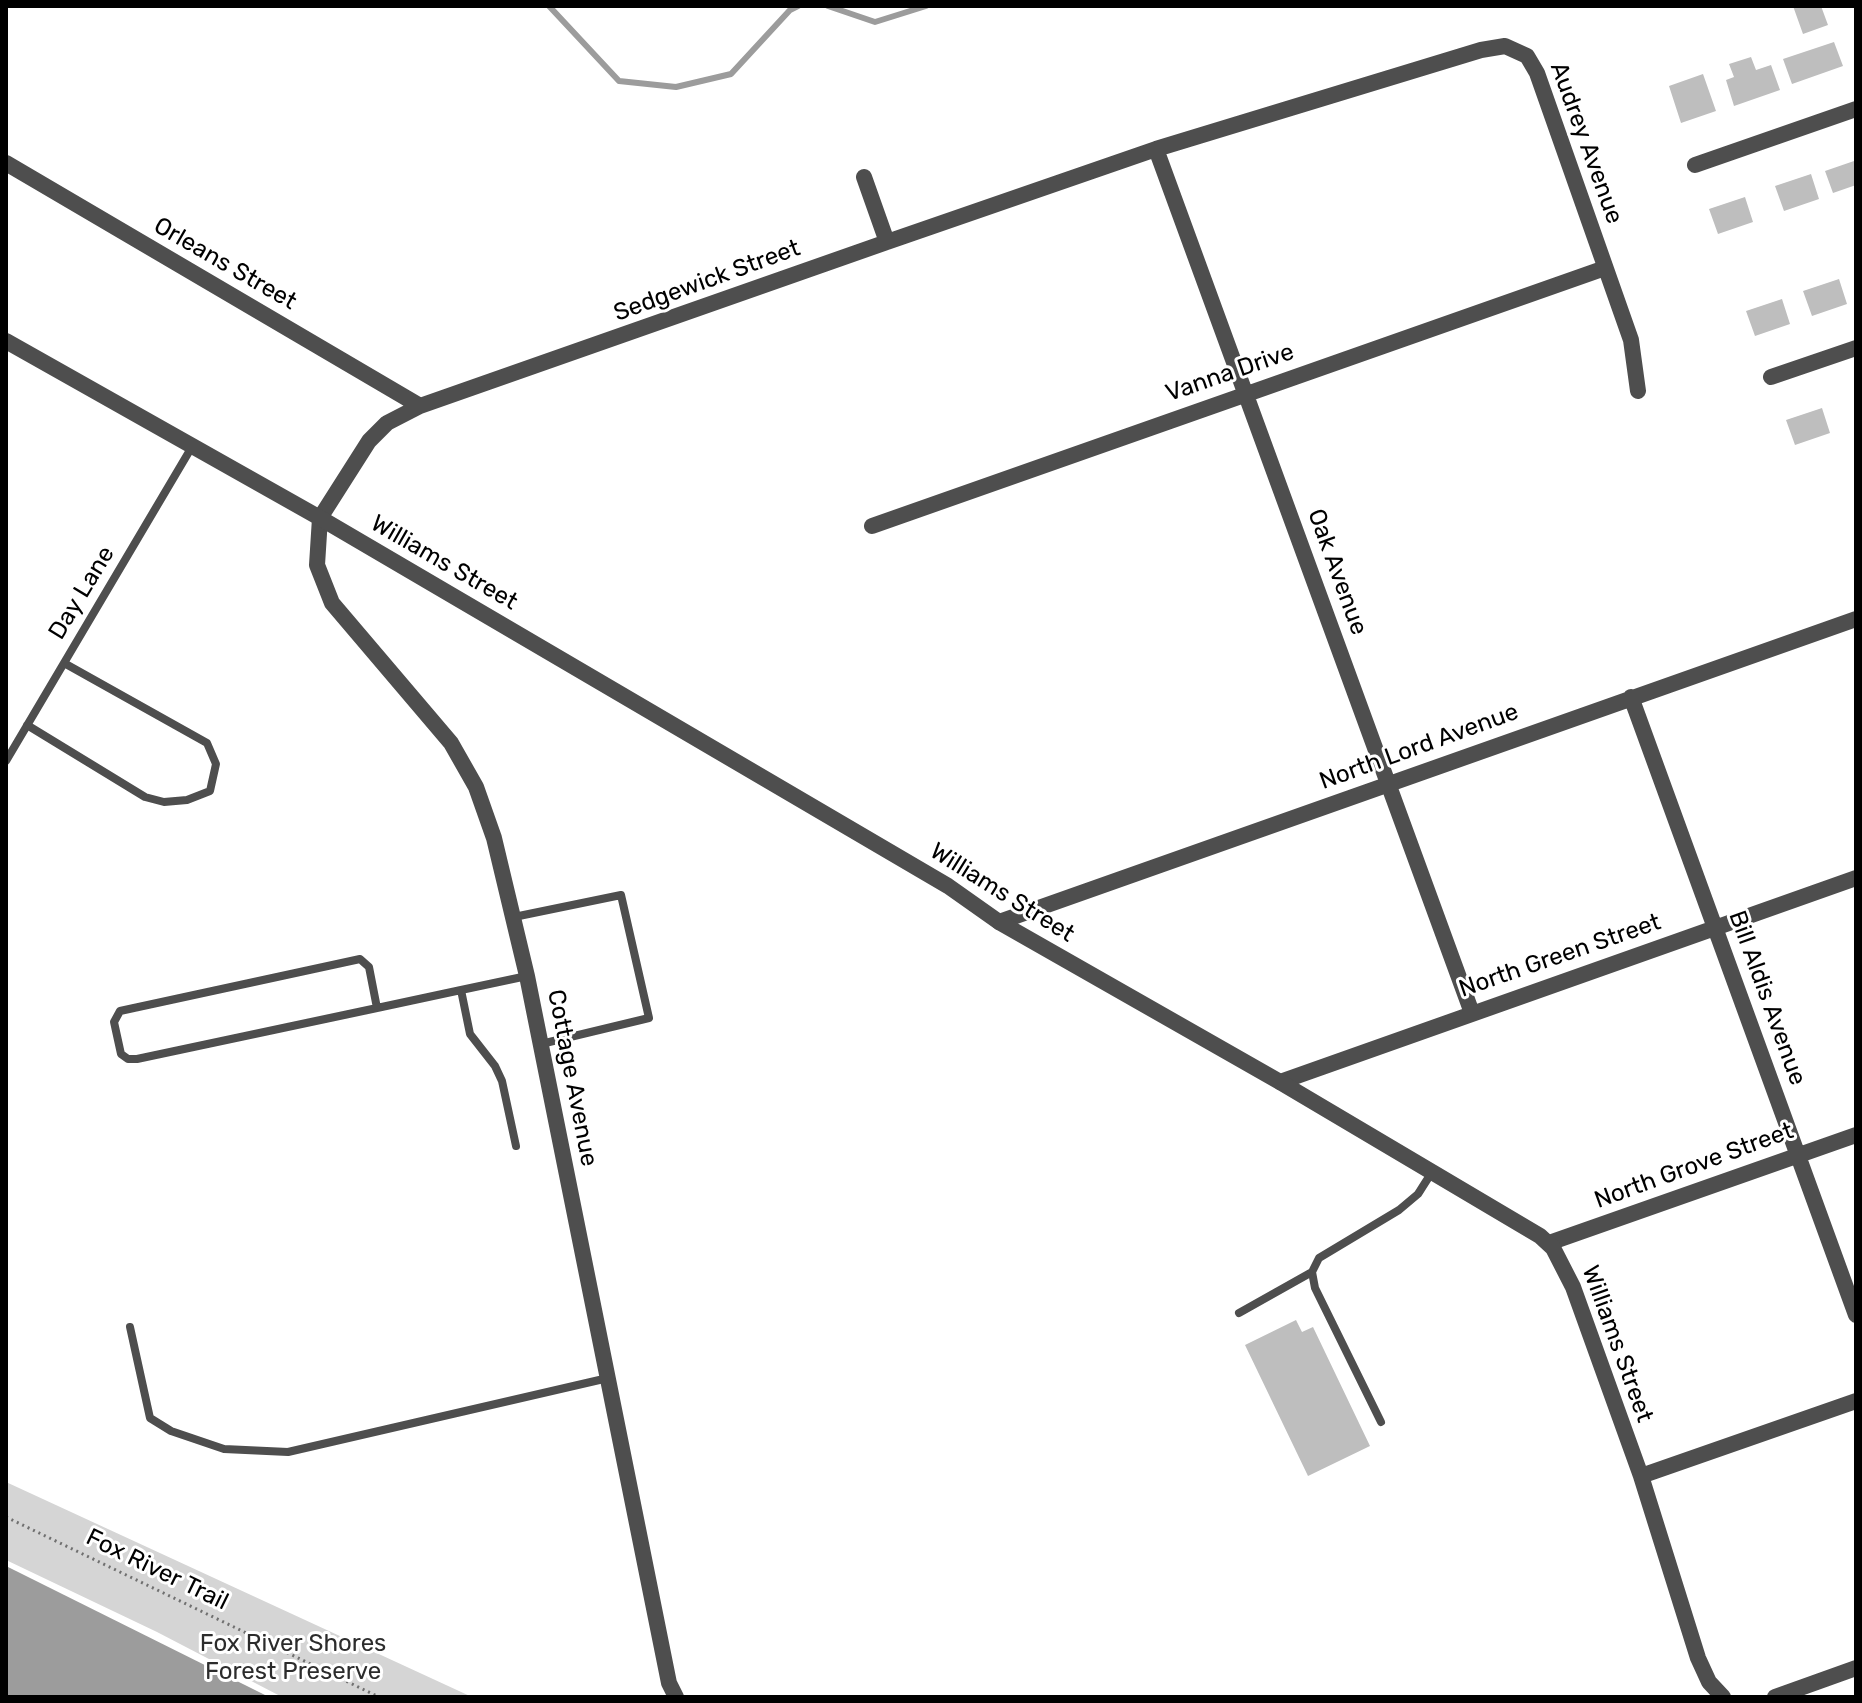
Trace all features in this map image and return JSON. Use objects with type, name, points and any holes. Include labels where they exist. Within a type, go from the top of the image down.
[{"type":"street","name":"Audrey Avenue","points":[[1156,149],[1481,50],[1512,47],[1527,56],[1534,65],[1631,340],[1638,391]]},
{"type":"street","points":[[1695,165],[1856,109]]},
{"type":"street","name":"Sedgewick Street","points":[[320,518],[373,436],[387,423],[420,406],[1156,149]]},
{"type":"street","name":"Oak Avenue","points":[[1156,149],[1472,1013]]},
{"type":"street","name":"Orleans Street","points":[[6,163],[420,406]]},
{"type":"street","points":[[864,177],[887,242]]},
{"type":"street","name":"Vanna Drive","points":[[872,526],[1605,268]]},
{"type":"street","name":"Williams Street","points":[[6,341],[320,518],[948,886],[999,922],[1280,1082],[1519,1222],[1549,1243],[1573,1287],[1641,1476],[1698,1658],[1709,1682],[1723,1697]]},
{"type":"street","points":[[1771,377],[1856,348]]},
{"type":"street","name":"Cottage Avenue","points":[[320,518],[317,565],[332,603],[451,743],[476,787],[490,825],[527,976],[669,1683],[676,1697]]},
{"type":"street","name":"North Lord Avenue","points":[[999,922],[1856,619]]},
{"type":"street","name":"Bill Aldis Avenue","points":[[1631,697],[1856,1315]]},
{"type":"street","name":"North Green Street","points":[[1280,1082],[1856,878]]},
{"type":"street","name":"North Grove Street","points":[[1549,1243],[1856,1135]]},
{"type":"street","points":[[1641,1476],[1856,1401]]},
{"type":"street","points":[[1775,1697],[1856,1668]]},
{"type":"lane","name":"Day Lane","points":[[6,761],[193,445]]},
{"type":"lane","points":[[27,725],[145,797],[164,802],[187,800],[210,791],[216,764],[207,743],[64,663]]},
{"type":"lane","points":[[514,917],[621,895],[649,1018],[540,1044]]},
{"type":"lane","points":[[377,1008],[369,967],[360,959],[120,1011],[114,1022],[121,1054],[128,1059],[137,1059],[377,1008],[527,976]]},
{"type":"lane","points":[[461,990],[470,1034],[495,1066],[502,1081],[516,1146]]},
{"type":"lane","points":[[1239,1313],[1312,1272],[1319,1258],[1399,1210],[1418,1194],[1433,1172]]},
{"type":"lane","points":[[1312,1272],[1315,1288],[1381,1422]]},
{"type":"lane","points":[[130,1327],[150,1418],[171,1431],[224,1449],[288,1452],[608,1378]]},
{"type":"path","name":"Fox River Trail","points":[[6,1517],[379,1697]]},
{"type":"green space","name":"Fox River Shores Forest Preserve","points":[[6,1482],[472,1697],[282,1697],[157,1632],[6,1560]]},
{"type":"shaded area","points":[[6,1566],[269,1697],[6,1697]]},
{"type":"building","points":[[1793,6],[1821,6],[1828,25],[1803,34]]},
{"type":"building","points":[[1834,42],[1843,66],[1792,84],[1783,59]]},
{"type":"building","points":[[1751,57],[1756,70],[1771,65],[1780,90],[1734,106],[1726,80],[1734,77],[1729,64]]},
{"type":"building","points":[[1703,74],[1716,111],[1681,123],[1669,86]]},
{"type":"building","points":[[1854,161],[1856,185],[1833,193],[1825,171]]},
{"type":"building","points":[[1811,174],[1819,199],[1784,211],[1775,186]]},
{"type":"building","points":[[1745,197],[1753,222],[1718,234],[1709,209]]},
{"type":"building","points":[[1839,279],[1847,304],[1812,316],[1803,291]]},
{"type":"building","points":[[1782,299],[1790,324],[1755,336],[1746,311]]},
{"type":"building","points":[[1822,408],[1830,433],[1795,445],[1786,420]]},
{"type":"building","points":[[1296,1320],[1302,1332],[1313,1327],[1370,1446],[1308,1476],[1245,1345]]},
{"type":"waterway","points":[[549,6],[619,81],[676,87],[731,74],[790,10],[798,6]]},
{"type":"waterway","points":[[828,6],[875,22],[926,6]]}]
